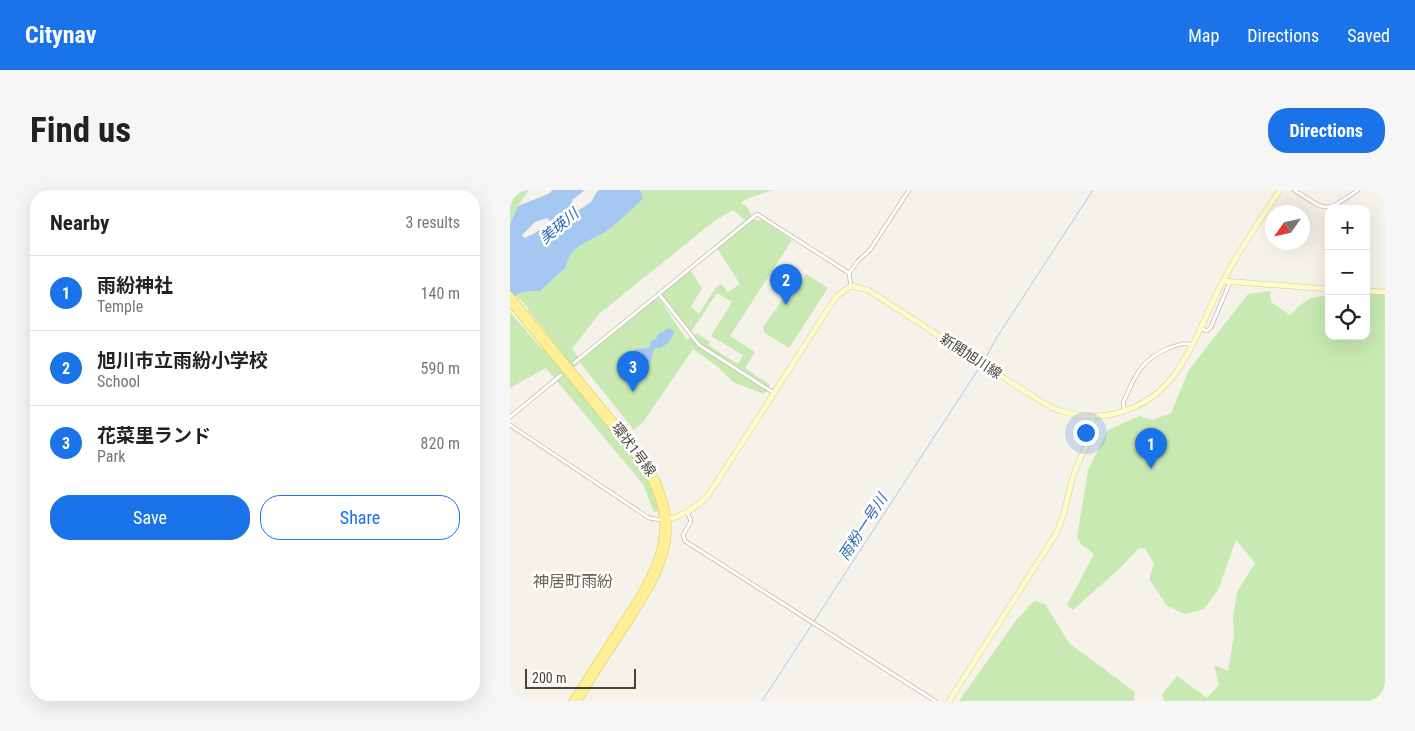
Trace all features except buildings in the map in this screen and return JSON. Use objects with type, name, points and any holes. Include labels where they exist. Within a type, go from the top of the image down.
[{"type":"main road","name":"新開旭川線","points":[[851,286],[868,290],[896,306],[1052,407],[1073,414],[1093,417],[1125,411],[1146,400],[1165,386],[1183,362],[1223,281],[1280,190]]},
{"type":"main road","points":[[1223,281],[1325,289]]},
{"type":"main road","points":[[665,520],[687,512],[701,503],[837,296],[851,286]]},
{"type":"main road","points":[[1370,291],[1385,292]]},
{"type":"main road","points":[[510,295],[548,344]]},
{"type":"main road","points":[[510,303],[548,344]]},
{"type":"main road","name":"環状1号線","points":[[548,344],[640,461],[654,487],[665,520],[667,544],[665,556],[650,589],[578,701]]},
{"type":"main road","points":[[949,701],[1063,520],[1074,473],[1092,436],[1093,417]]},
{"type":"main road","name":"環状1号線","points":[[572,701],[645,588],[659,555],[665,520]]},
{"type":"street","points":[[851,286],[849,273],[870,250],[909,190]]},
{"type":"street","points":[[1294,190],[1319,205],[1329,208],[1358,190]]},
{"type":"street","points":[[574,364],[757,214],[849,273]]},
{"type":"street","points":[[1200,328],[1207,331],[1211,327],[1230,282]]},
{"type":"street","points":[[659,294],[699,345],[774,393]]},
{"type":"street","points":[[1125,411],[1123,403],[1143,363],[1156,353],[1171,347],[1186,343],[1192,345]]},
{"type":"street","points":[[510,417],[561,375]]},
{"type":"street","points":[[510,425],[649,518],[665,520]]},
{"type":"street","points":[[687,512],[691,521],[683,535],[686,541],[935,701]]},
{"type":"green space","points":[[510,190],[529,190],[518,206],[510,223]]},
{"type":"green space","points":[[640,190],[773,190],[746,199],[741,203],[748,208],[755,219],[762,220],[792,240],[730,336],[755,352],[745,368],[770,385],[764,394],[733,382],[718,367],[693,349],[644,421],[634,430],[580,363],[573,368],[516,295],[522,292],[540,291],[566,267],[571,254],[576,249],[612,226],[643,199]],"holes":[[[733,210],[745,220],[715,245],[740,284],[728,292],[721,284],[716,287],[699,314],[691,307],[702,288],[690,270],[662,293],[662,296],[691,332],[717,293],[732,302],[711,336],[743,355],[738,364],[708,345],[710,342],[697,333],[687,340],[658,297],[581,360],[572,349],[599,314],[713,222]]]},
{"type":"green space","points":[[806,274],[828,288],[789,348],[765,333],[763,327],[782,300],[790,299]]},
{"type":"green space","points":[[1385,289],[1385,701],[1164,701],[1162,694],[1177,676],[1207,698],[1219,685],[1214,665],[1228,671],[1234,635],[1233,617],[1237,592],[1255,563],[1236,540],[1218,590],[1204,609],[1185,614],[1167,606],[1149,579],[1154,564],[1145,548],[1138,549],[1120,568],[1073,610],[1067,605],[1094,554],[1081,544],[1077,537],[1088,470],[1108,430],[1139,416],[1152,420],[1171,413],[1189,370],[1248,294],[1270,291],[1271,302],[1290,315],[1307,300],[1325,296],[1325,340],[1370,340],[1370,292]]},
{"type":"green space","points":[[510,312],[542,349],[544,348],[638,461],[645,473],[659,511],[654,512],[643,484],[546,368],[510,388]]},
{"type":"green space","points":[[1034,601],[1045,604],[1069,643],[1135,692],[1134,701],[959,701],[1017,619]]},
{"type":"water","name":"美瑛川","points":[[553,190],[585,190],[572,200],[572,207],[566,212],[550,221],[547,218],[535,222],[522,235],[525,238],[544,228],[553,227],[591,202],[599,190],[640,190],[643,199],[608,230],[576,249],[571,254],[566,267],[540,291],[522,292],[510,299],[510,224],[518,206],[548,194]]},
{"type":"water","points":[[669,328],[674,333],[669,342],[661,348],[655,348],[651,361],[631,377],[622,372],[621,365],[624,359],[631,356],[636,349],[649,348],[651,341],[656,339],[658,334]]},
{"type":"waterway","name":"雨粉一号川","points":[[985,359],[997,337],[1093,190]]},
{"type":"waterway","name":"雨粉一号川","points":[[762,701],[981,365]]},
{"type":"place","name":"旭川市立雨紛小学校","points":[[786,305]]},
{"type":"place","name":"花菜里ランド","points":[[633,392]]},
{"type":"place","name":"雨紛神社","points":[[1151,469]]},
{"type":"district","name":"神居町雨紛","points":[[573,581]]}]
